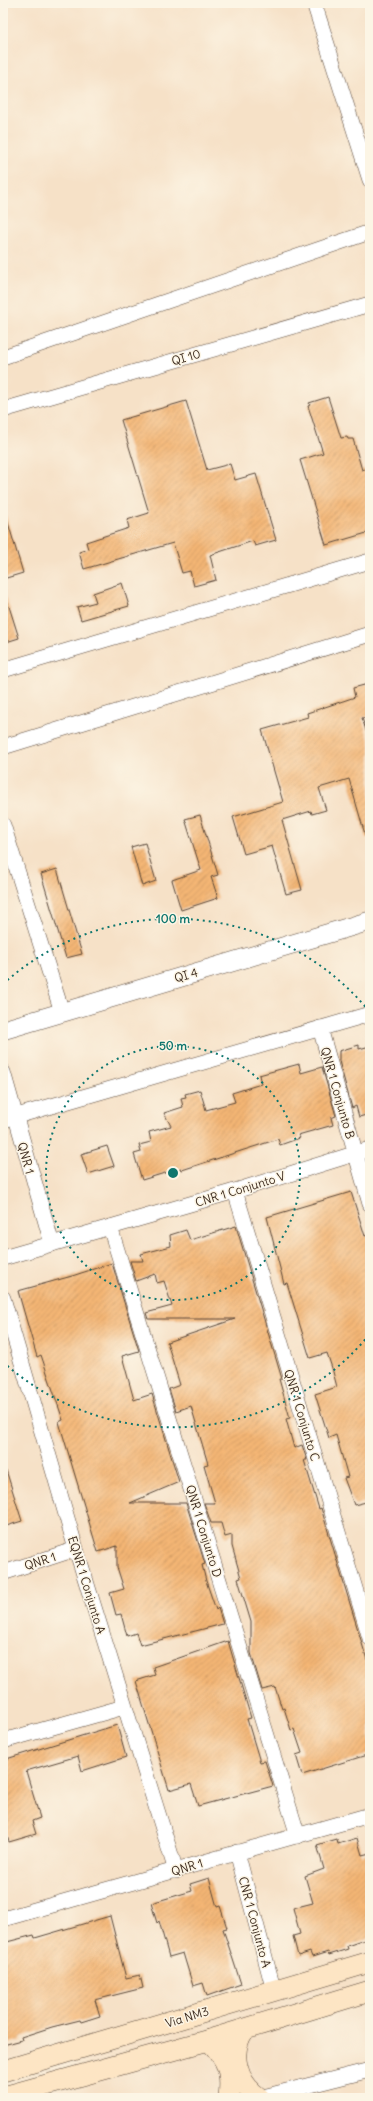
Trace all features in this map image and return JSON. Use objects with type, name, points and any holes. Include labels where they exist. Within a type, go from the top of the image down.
[{"type":"main road","name":"Via NM3","points":[[3,2071],[370,1962]]},
{"type":"main road","points":[[3,2097],[244,2030],[370,1991]]},
{"type":"main road","points":[[244,2030],[240,2036],[236,2049],[239,2074],[249,2091],[259,2098]]},
{"type":"main road","points":[[209,2040],[223,2055],[229,2071],[229,2098]]},
{"type":"street","points":[[314,3],[370,180]]},
{"type":"street","points":[[3,357],[370,232]]},
{"type":"street","name":"QI 10","points":[[3,410],[370,304]]},
{"type":"street","points":[[3,670],[370,561]]},
{"type":"street","points":[[3,747],[370,634]]},
{"type":"street","points":[[3,825],[62,1012]]},
{"type":"street","name":"QI 4","points":[[3,1030],[370,921]]},
{"type":"street","points":[[9,1118],[370,1014]]},
{"type":"street","name":"QNR 1 Conjunto B","points":[[320,1028],[370,1204]]},
{"type":"street","name":"QNR 1","points":[[3,1072],[9,1118],[52,1244]]},
{"type":"street","name":"CNR 1 Conjunto V","points":[[110,1227],[235,1191],[370,1149]]},
{"type":"street","name":"QNR 1 Conjunto C","points":[[235,1191],[370,1638]]},
{"type":"street","points":[[3,1258],[110,1227]]},
{"type":"street","name":"QNR 1 Conjunto D","points":[[110,1227],[298,1836]]},
{"type":"street","name":"EQNR 1 Conjunto A","points":[[3,1298],[76,1549],[176,1871]]},
{"type":"street","name":"QNR 1","points":[[3,1573],[76,1549]]},
{"type":"street","points":[[3,1741],[124,1707]]},
{"type":"street","name":"QNR 1","points":[[3,1919],[370,1815]]},
{"type":"street","name":"CNR 1 Conjunto A","points":[[236,1852],[274,1991]]},
{"type":"street","points":[[259,2098],[370,2070]]},
{"type":"building","points":[[328,397],[341,438],[347,437],[348,439],[353,439],[362,470],[370,467],[370,532],[326,545],[300,460],[323,453],[308,406],[310,405],[309,403]]},
{"type":"building","points":[[186,401],[207,470],[230,464],[235,480],[256,474],[276,540],[255,546],[253,541],[210,555],[216,580],[194,586],[190,571],[182,573],[173,543],[84,569],[79,552],[88,549],[86,542],[129,528],[127,520],[149,513],[121,420]]},
{"type":"building","points":[[6,516],[23,573],[3,579],[3,517]]},
{"type":"building","points":[[122,583],[129,606],[81,620],[77,607],[96,602],[93,593]]},
{"type":"building","points":[[3,597],[6,597],[19,638],[3,643]]},
{"type":"building","points":[[368,684],[370,692],[370,716],[362,718],[370,743],[370,837],[366,838],[349,779],[319,788],[326,810],[312,814],[311,811],[282,820],[302,890],[286,894],[272,846],[244,854],[233,817],[283,802],[262,730],[308,717],[307,713],[355,697],[353,688]]},
{"type":"building","points":[[200,815],[218,875],[211,877],[218,898],[181,910],[172,880],[201,870],[185,819]]},
{"type":"building","points":[[145,843],[156,881],[142,886],[131,847]]},
{"type":"building","points":[[57,869],[82,954],[66,958],[41,874]]},
{"type":"building","points":[[359,1045],[359,1049],[370,1046],[370,1114],[359,1117],[356,1106],[352,1108],[339,1061],[339,1051]]},
{"type":"building","points":[[299,1064],[301,1073],[322,1067],[336,1116],[331,1118],[333,1125],[298,1135],[300,1138],[280,1145],[278,1139],[182,1170],[181,1168],[142,1180],[134,1154],[141,1152],[139,1145],[151,1142],[149,1132],[171,1126],[164,1113],[183,1107],[181,1098],[186,1097],[185,1094],[200,1090],[206,1110],[235,1102],[232,1093],[261,1084],[259,1075]]},
{"type":"building","points":[[107,1146],[114,1166],[88,1174],[81,1154]]},
{"type":"building","points":[[351,1192],[365,1236],[370,1234],[370,1501],[354,1505],[344,1478],[348,1477],[336,1435],[329,1438],[315,1394],[337,1387],[332,1368],[327,1353],[310,1358],[287,1283],[284,1284],[267,1217]]},
{"type":"building","points":[[236,1226],[282,1379],[279,1379],[290,1418],[286,1419],[294,1448],[302,1445],[307,1460],[304,1460],[319,1509],[321,1508],[367,1660],[370,1659],[370,1754],[302,1775],[296,1755],[302,1753],[294,1729],[291,1730],[275,1687],[262,1690],[251,1653],[251,1622],[238,1579],[241,1578],[232,1546],[232,1535],[225,1537],[221,1523],[211,1523],[204,1503],[215,1503],[204,1465],[208,1464],[191,1406],[176,1411],[169,1389],[180,1385],[167,1342],[235,1319],[148,1319],[146,1313],[172,1306],[164,1281],[157,1283],[155,1274],[136,1281],[130,1261],[143,1261],[141,1254],[171,1246],[170,1235],[186,1230],[190,1240]]},
{"type":"building","points":[[112,1263],[139,1351],[122,1356],[134,1400],[152,1394],[179,1482],[130,1503],[186,1503],[205,1564],[202,1565],[206,1581],[216,1610],[218,1608],[223,1624],[140,1645],[136,1633],[127,1636],[121,1614],[116,1615],[110,1593],[124,1589],[117,1567],[117,1546],[98,1552],[59,1422],[63,1420],[41,1355],[37,1357],[18,1291]]},
{"type":"building","points":[[6,1470],[22,1521],[3,1527],[3,1471]]},
{"type":"building","points":[[228,1641],[251,1718],[247,1719],[260,1762],[265,1761],[273,1786],[198,1806],[191,1784],[169,1790],[136,1681],[155,1675],[153,1667]]},
{"type":"building","points":[[117,1725],[126,1757],[82,1771],[78,1756],[26,1771],[40,1818],[32,1821],[36,1834],[9,1842],[3,1823],[3,1760]]},
{"type":"building","points":[[357,1838],[362,1855],[370,1853],[370,1938],[347,1946],[348,1949],[329,1955],[328,1952],[312,1957],[310,1952],[298,1956],[293,1936],[300,1934],[293,1908],[313,1903],[305,1876],[324,1869],[317,1845],[337,1839],[338,1844]]},
{"type":"building","points":[[209,1878],[217,1907],[220,1906],[227,1928],[223,1929],[241,1984],[207,1996],[203,1983],[193,1986],[183,1953],[169,1957],[159,1921],[157,1923],[151,1903],[192,1891],[190,1884]]},
{"type":"building","points":[[110,1916],[126,1978],[140,1975],[143,1988],[95,2000],[100,2016],[81,2022],[80,2020],[52,2027],[21,2037],[22,2040],[3,2045],[3,1943],[34,1935],[35,1938]]}]
